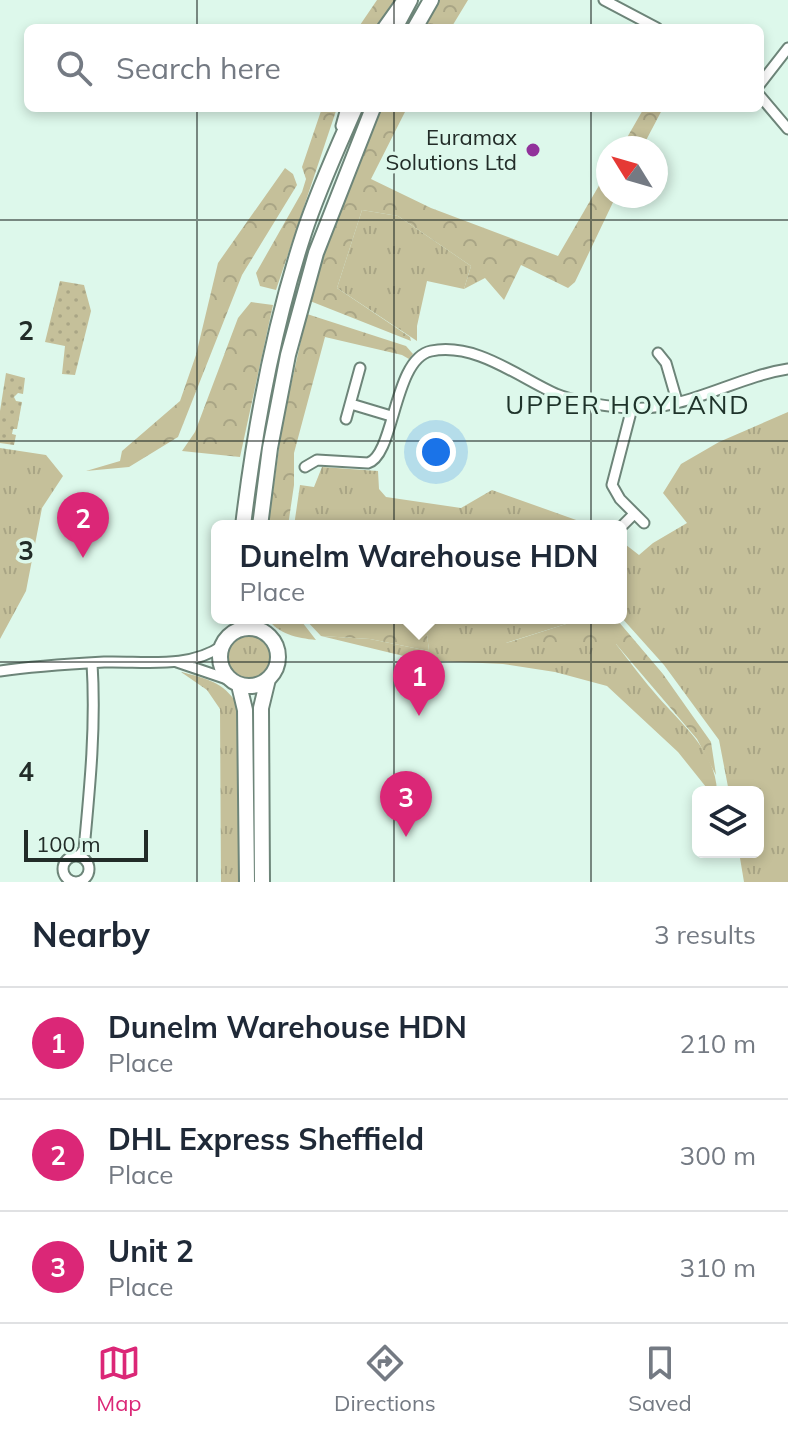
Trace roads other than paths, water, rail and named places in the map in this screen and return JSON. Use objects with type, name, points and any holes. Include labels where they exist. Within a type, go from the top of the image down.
[{"type":"highway","points":[[397,24],[410,0]]},
{"type":"highway","points":[[417,24],[431,0]]},
{"type":"highway","points":[[244,520],[253,442],[273,344],[304,232],[353,112]]},
{"type":"highway","points":[[261,520],[270,448],[288,355],[316,253],[371,112]]},
{"type":"highway","points":[[229,624],[220,664],[235,682],[245,710],[247,882]]},
{"type":"highway","points":[[224,642],[239,629],[255,624]]},
{"type":"highway","points":[[259,624],[271,638],[278,654],[261,708],[262,882]]},
{"type":"highway","points":[[235,682],[254,686],[268,679]]},
{"type":"street","points":[[385,24],[402,0]]},
{"type":"street","points":[[604,0],[649,24]]},
{"type":"street","points":[[764,79],[788,48]]},
{"type":"street","points":[[764,101],[788,129]]},
{"type":"street","points":[[331,164],[345,112]]},
{"type":"street","points":[[305,467],[317,460],[376,461],[411,368],[421,355],[430,351],[475,354],[577,401],[632,408],[719,391],[766,372],[788,369]]},
{"type":"street","points":[[658,353],[666,363],[677,401]]},
{"type":"street","points":[[346,419],[360,368]]},
{"type":"street","points":[[351,404],[391,416]]},
{"type":"street","points":[[632,408],[612,485],[613,491],[644,523]]},
{"type":"street","points":[[627,521],[634,514]]},
{"type":"street","points":[[0,671],[92,663],[177,662],[210,654],[224,642]]},
{"type":"street","points":[[177,662],[235,682]]},
{"type":"street","points":[[79,856],[84,849],[91,772],[92,663]]},
{"type":"place","name":"Euramax Solutions Ltd","points":[[533,150]]},
{"type":"place","name":"DHL Express Sheffield","points":[[83,558]]},
{"type":"place","name":"Dunelm Warehouse HDN","points":[[419,716]]},
{"type":"place","name":"Unit 2","points":[[406,837]]},
{"type":"district","name":"UPPER HOYLAND","points":[[628,404]]}]
